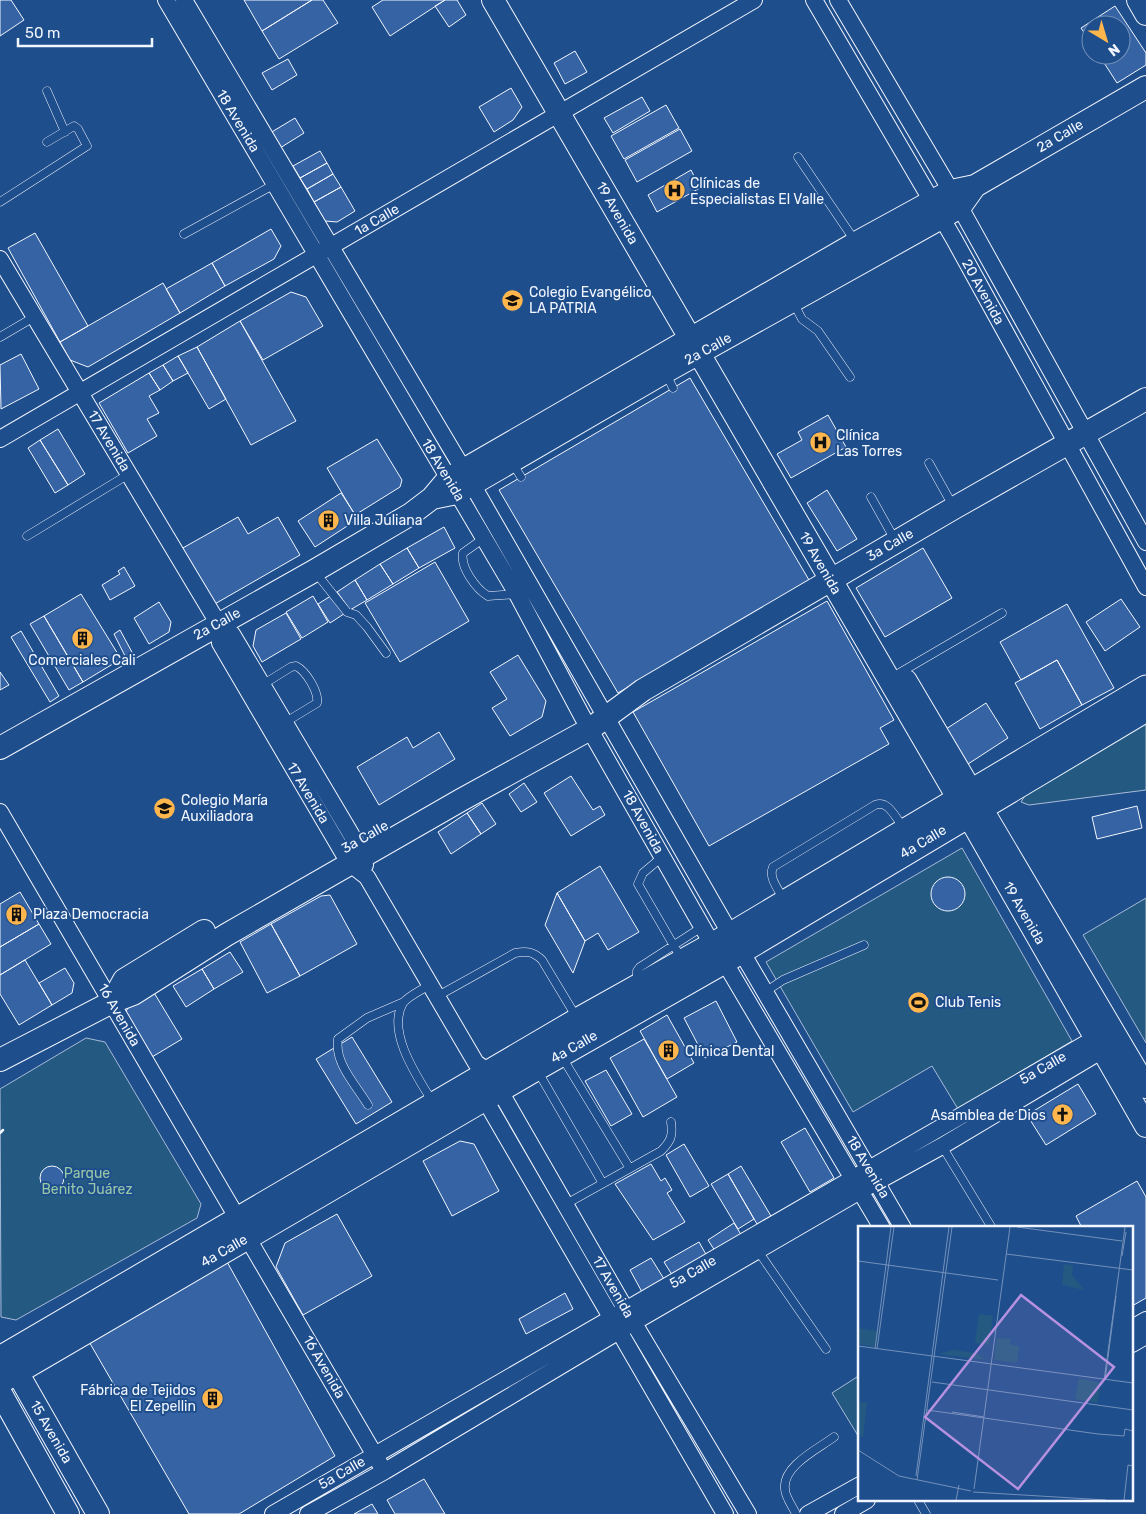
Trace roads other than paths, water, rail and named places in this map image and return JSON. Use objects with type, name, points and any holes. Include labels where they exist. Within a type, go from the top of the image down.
[{"type":"main road","name":"4a Calle","points":[[243,1228],[434,1105],[485,1081],[536,1068],[561,1054],[785,902],[906,831],[971,804],[1146,688]]},
{"type":"main road","name":"4a Calle","points":[[5,1364],[243,1228],[485,1081],[579,1020],[638,987],[678,952],[722,944],[971,804],[1146,709]]},
{"type":"street","name":"18 Avenida","points":[[166,0],[275,184],[323,251]]},
{"type":"street","name":"18 Avenida","points":[[184,0],[323,251],[460,482],[881,1226]]},
{"type":"street","name":"19 Avenida","points":[[493,0],[565,111],[836,577],[971,804],[1107,1039],[1146,1126]]},
{"type":"street","name":"19 Avenida","points":[[510,0],[565,111]]},
{"type":"street","name":"1a Calle","points":[[0,439],[754,0]]},
{"type":"street","name":"20 Avenida","points":[[814,0],[946,204],[1087,433],[1144,535]]},
{"type":"street","name":"20 Avenida","points":[[838,0],[946,204],[1067,445],[1146,587]]},
{"type":"street","points":[[1138,0],[1146,14]]},
{"type":"street","name":"2a Calle","points":[[460,482],[516,469],[669,380],[701,343],[792,301],[975,186],[1146,87]]},
{"type":"street","name":"2a Calle","points":[[0,748],[218,623],[314,571],[411,514],[432,498],[701,343],[856,243],[946,204]]},
{"type":"street","name":"17 Avenida","points":[[0,259],[218,623],[232,634],[284,723],[355,858]]},
{"type":"street","name":"3a Calle","points":[[0,1060],[112,1002],[133,994],[222,929],[355,858],[458,793],[594,717],[638,689],[1146,399]]},
{"type":"street","name":"18 Avenida","points":[[460,482],[484,538],[594,717],[662,857],[722,944],[765,992],[903,1226]]},
{"type":"street","name":"17 Avenida","points":[[218,623],[220,643],[355,858],[485,1081],[614,1325],[724,1514]]},
{"type":"street","name":"16 Avenida","points":[[0,812],[385,1471]]},
{"type":"street","name":"19 Avenida","points":[[1107,1039],[1146,1087]]},
{"type":"street","name":"5a Calle","points":[[873,1176],[942,1146],[1107,1039]]},
{"type":"street","name":"5a Calle","points":[[272,1514],[374,1454],[630,1316],[1107,1039]]},
{"type":"street","name":"17 Avenida","points":[[485,1081],[566,1204],[630,1316],[748,1514]]},
{"type":"street","name":"5a Calle","points":[[630,1316],[758,1251],[857,1185]]},
{"type":"street","points":[[1134,1327],[1146,1320]]},
{"type":"street","name":"5a Calle","points":[[308,1514],[385,1471],[614,1325]]},
{"type":"street","points":[[1134,1343],[1146,1336]]},
{"type":"street","name":"15 Avenida","points":[[5,1364],[98,1514]]},
{"type":"street","name":"15 Avenida","points":[[0,1392],[68,1514]]},
{"type":"street","points":[[808,1514],[858,1486]]},
{"type":"street","points":[[843,1514],[863,1502]]},
{"type":"lane","points":[[47,91],[65,132]]},
{"type":"lane","points":[[0,202],[87,146],[76,127],[47,142]]},
{"type":"lane","points":[[798,157],[856,243]]},
{"type":"lane","points":[[184,234],[275,184]]},
{"type":"lane","points":[[792,301],[802,319],[818,331],[850,378]]},
{"type":"lane","points":[[0,337],[34,317]]},
{"type":"lane","points":[[929,463],[954,508]]},
{"type":"lane","points":[[27,536],[129,474]]},
{"type":"lane","points":[[872,497],[896,541]]},
{"type":"lane","points":[[484,538],[463,553],[463,563],[466,569],[478,589],[488,596],[517,594]]},
{"type":"lane","points":[[314,571],[347,612],[356,615],[367,626],[386,653]]},
{"type":"lane","points":[[894,676],[1002,613]]},
{"type":"lane","points":[[262,685],[292,667],[296,666],[303,671],[317,696],[317,703],[284,723]]},
{"type":"lane","points":[[785,902],[772,878],[773,867],[879,803],[888,806],[906,831]]},
{"type":"lane","points":[[662,857],[643,873],[638,884],[678,952]]},
{"type":"lane","points":[[765,992],[783,980],[864,945]]},
{"type":"lane","points":[[368,1105],[342,1064],[336,1050],[338,1039],[367,1018],[432,991],[514,953],[534,953],[542,960],[579,1020]]},
{"type":"lane","points":[[404,1002],[400,1012],[403,1046],[409,1062],[434,1105]]},
{"type":"lane","points":[[561,1054],[629,1167]]},
{"type":"lane","points":[[536,1068],[602,1182]]},
{"type":"lane","points":[[566,1204],[661,1150],[670,1142],[672,1135],[671,1122]]},
{"type":"lane","points":[[942,1146],[991,1226]]},
{"type":"lane","points":[[758,1251],[826,1349]]},
{"type":"lane","points":[[796,1514],[784,1490],[786,1475],[834,1437]]},
{"type":"lane","points":[[919,1502],[926,1514]]},
{"type":"place","name":"Clínicas de Especialistas El Valle","points":[[674,191]]},
{"type":"place","name":"Colegio Evangélico LA PATRIA","points":[[513,300]]},
{"type":"place","name":"Clínica Las Torres","points":[[820,443]]},
{"type":"place","name":"Villa Juliana","points":[[328,520]]},
{"type":"place","name":"Comerciales Cali","points":[[82,638]]},
{"type":"place","name":"Colegio María Auxiliadora","points":[[165,808]]},
{"type":"place","name":"Plaza Democracia","points":[[17,914]]},
{"type":"place","name":"Club Tenis","points":[[919,1002]]},
{"type":"place","name":"Clínica Dental","points":[[669,1051]]},
{"type":"place","name":"Asamblea de Dios","points":[[1062,1115]]},
{"type":"place","name":"Fábrica de Tejidos El Zepellin","points":[[212,1398]]},
{"type":"park label","name":"Parque Benito Juárez","points":[[87,1182]]}]
